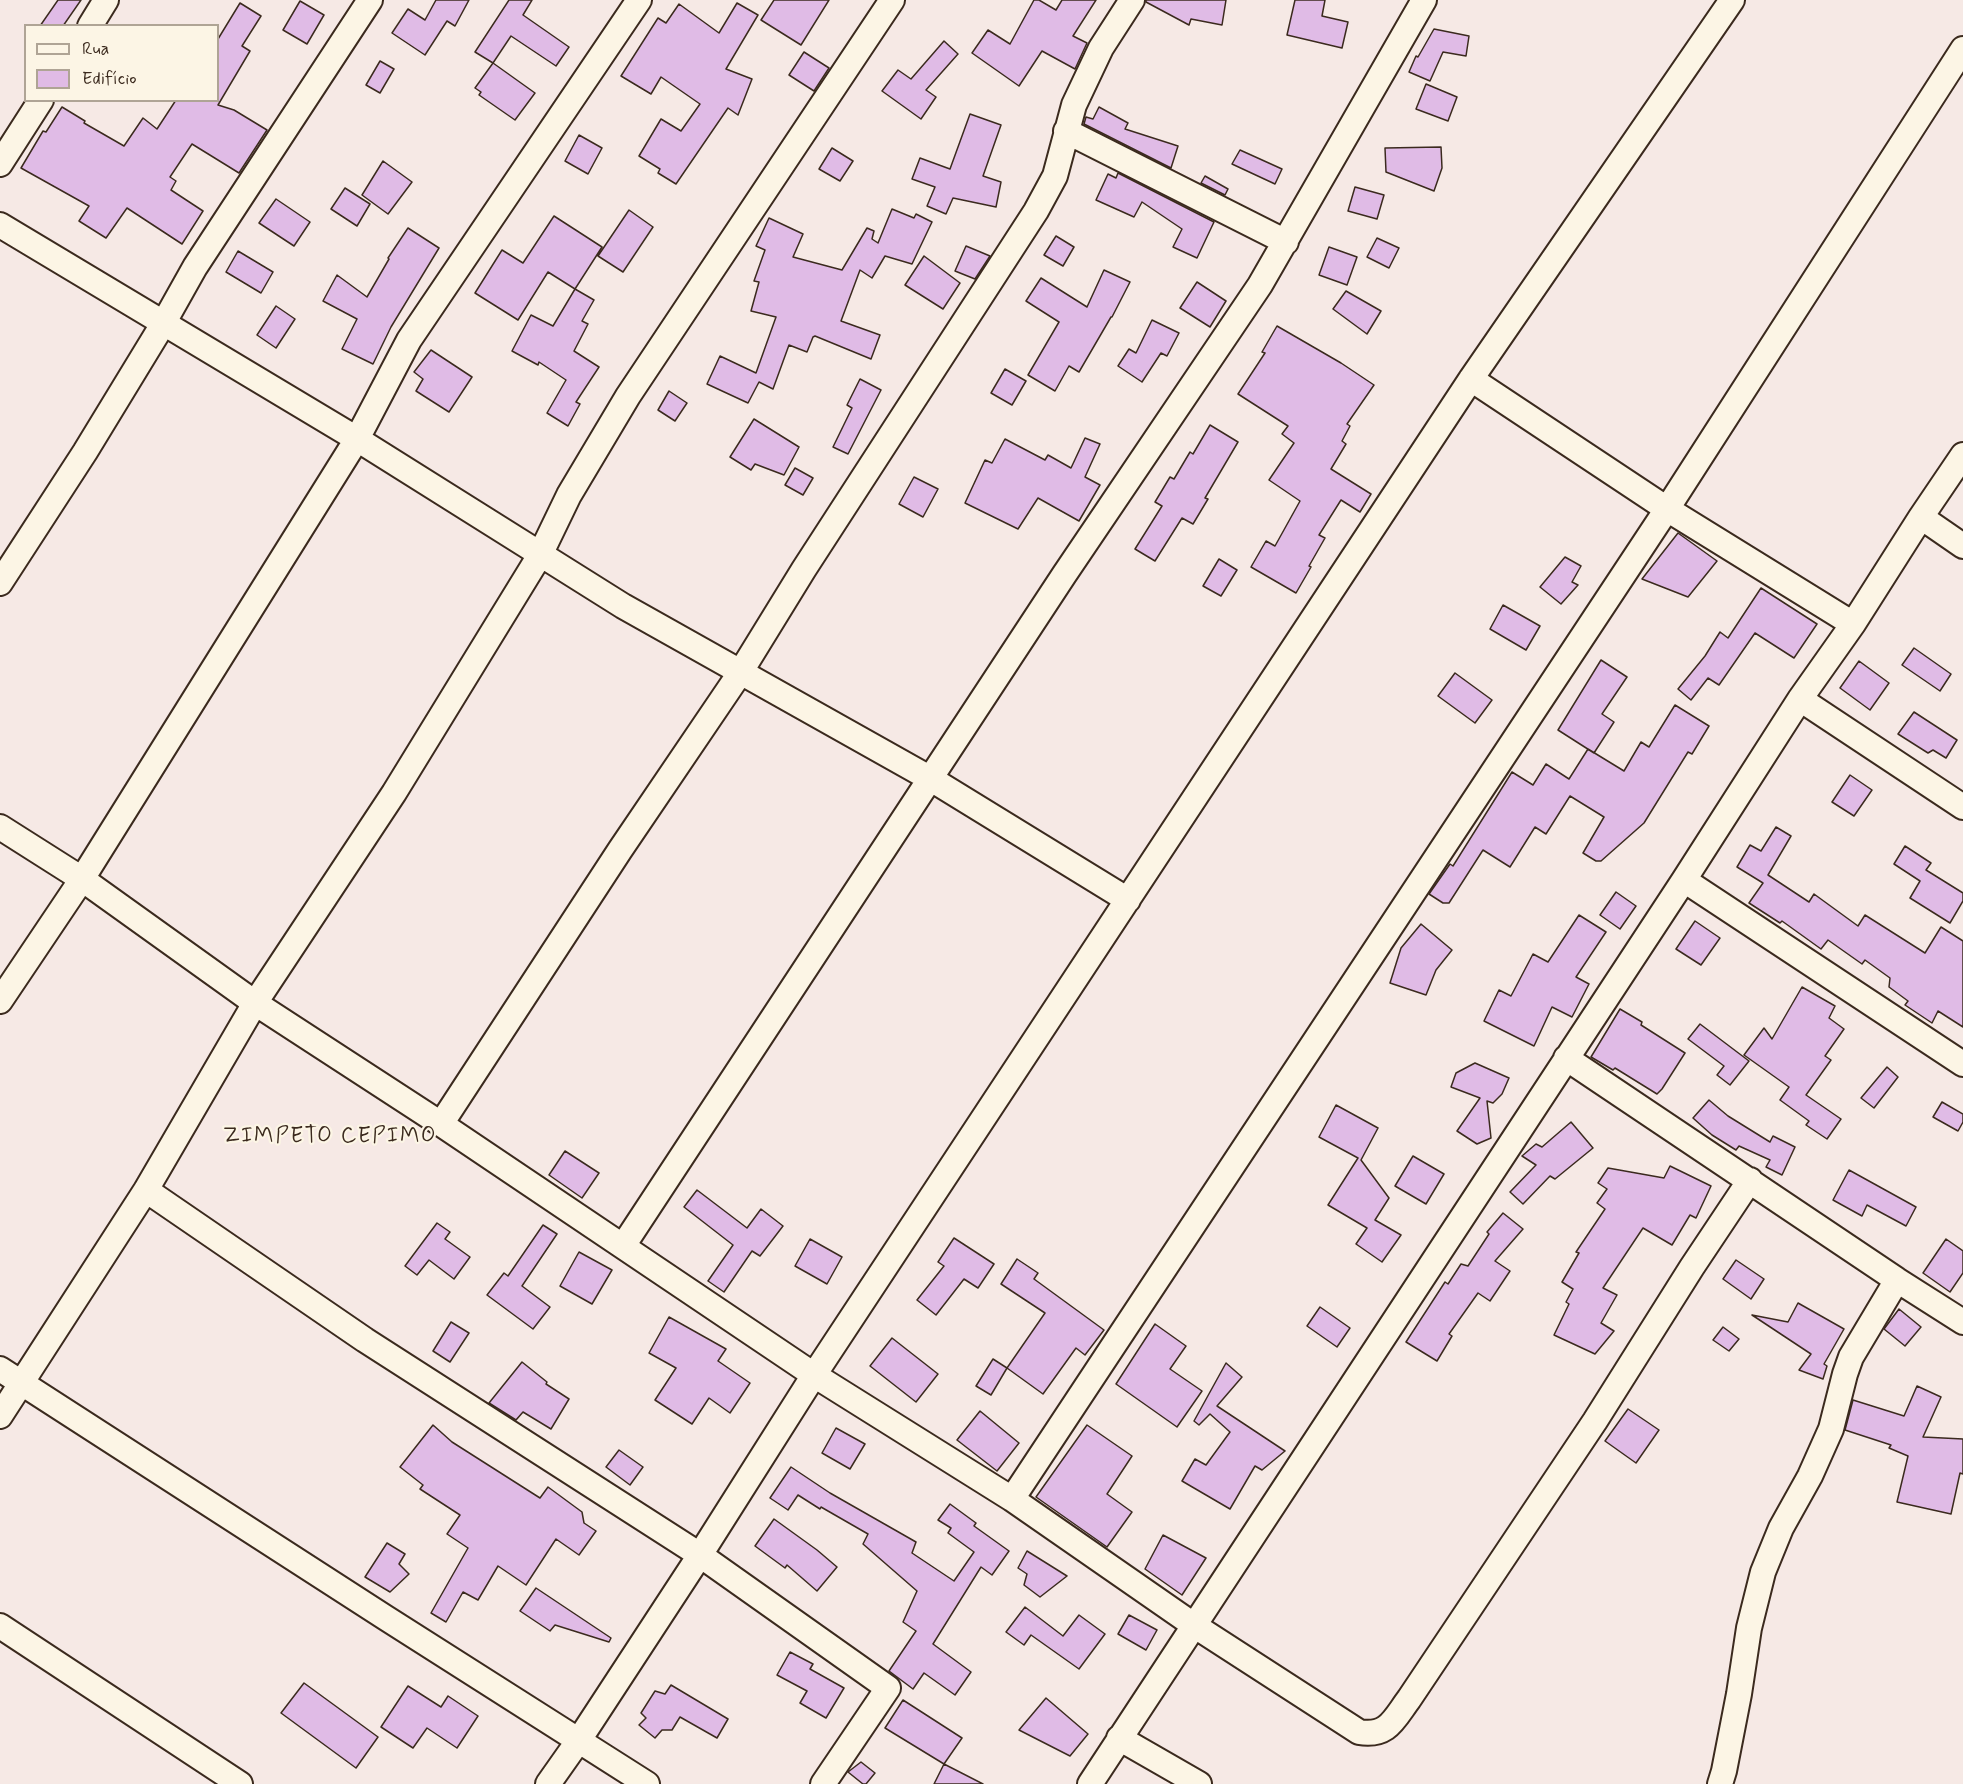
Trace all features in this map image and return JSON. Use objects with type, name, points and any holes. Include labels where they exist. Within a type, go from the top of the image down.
[{"type":"street","points":[[91,24],[106,0]]},
{"type":"street","points":[[0,583],[85,452],[195,267],[370,0]]},
{"type":"street","points":[[0,1001],[82,879],[357,439],[409,340],[639,0]]},
{"type":"street","points":[[0,1416],[146,1190],[255,1003],[394,793],[540,555],[568,495],[628,396],[892,0]]},
{"type":"street","points":[[441,1124],[620,850],[740,673],[804,569],[1036,211],[1055,176],[1074,105],[1101,48],[1132,0]]},
{"type":"street","points":[[623,1246],[1064,576],[1260,285],[1424,0]]},
{"type":"street","points":[[548,1784],[700,1556],[814,1375],[1471,379],[1732,0]]},
{"type":"street","points":[[1012,1499],[1667,509],[1963,49]]},
{"type":"street","points":[[0,164],[40,102]]},
{"type":"street","points":[[1066,131],[1286,242]]},
{"type":"street","points":[[0,225],[357,439],[623,606],[932,779],[1128,900]]},
{"type":"street","points":[[1471,379],[1667,509],[1853,624]]},
{"type":"street","points":[[1090,1784],[1196,1626],[1800,699],[1853,624],[1963,455]]},
{"type":"street","points":[[1921,518],[1963,546]]},
{"type":"street","points":[[1800,699],[1963,807]]},
{"type":"street","points":[[0,827],[82,879],[255,1003],[441,1124],[814,1375],[1012,1499],[1196,1626],[1359,1732],[1374,1733],[1386,1730],[1409,1699],[1553,1484],[1750,1180]]},
{"type":"street","points":[[1684,880],[1963,1064]]},
{"type":"street","points":[[1566,1058],[1963,1322]]},
{"type":"street","points":[[146,1190],[365,1340],[700,1556],[888,1688],[823,1784]]},
{"type":"street","points":[[1720,1784],[1739,1694],[1749,1628],[1763,1572],[1781,1528],[1810,1476],[1831,1429],[1851,1357],[1897,1280]]},
{"type":"street","points":[[0,1369],[647,1784]]},
{"type":"street","points":[[0,1626],[240,1784]]},
{"type":"street","points":[[1119,1738],[1199,1784]]},
{"type":"building","points":[[58,0],[81,0],[64,24],[41,24]]},
{"type":"building","points":[[436,0],[469,0],[455,26],[447,21],[425,55],[392,33],[408,9],[425,20]]},
{"type":"building","points":[[509,0],[532,0],[523,15],[569,47],[556,66],[511,36],[493,63],[475,52]]},
{"type":"building","points":[[774,0],[829,0],[801,45],[761,20]]},
{"type":"building","points":[[1034,0],[1039,0],[1056,10],[1062,0],[1096,0],[1073,36],[1087,43],[1075,69],[1042,51],[1019,86],[972,53],[988,30],[1010,44]]},
{"type":"building","points":[[1146,0],[1226,0],[1222,25],[1191,19],[1189,25]]},
{"type":"building","points":[[1295,0],[1325,0],[1322,16],[1348,22],[1342,48],[1287,35]]},
{"type":"building","points":[[300,1],[324,15],[307,44],[283,30]]},
{"type":"building","points":[[240,3],[261,16],[242,46],[250,51],[218,105],[234,110],[267,130],[239,173],[192,144],[170,177],[176,181],[171,190],[203,211],[182,244],[127,208],[106,238],[79,221],[89,206],[21,168],[43,131],[46,132],[62,107],[85,121],[84,123],[124,146],[143,118],[157,129],[175,102],[219,102],[219,37]]},
{"type":"building","points":[[737,3],[758,15],[726,69],[752,79],[738,115],[728,108],[676,184],[658,173],[660,169],[639,156],[661,119],[681,131],[700,104],[661,77],[651,94],[621,76],[658,18],[666,23],[679,4],[719,33]]},
{"type":"building","points":[[1434,29],[1469,36],[1466,56],[1443,52],[1430,81],[1409,72],[1416,56],[1418,57]]},
{"type":"building","points":[[944,41],[958,54],[926,90],[936,97],[921,119],[882,91],[898,70],[911,79]]},
{"type":"building","points":[[804,52],[829,68],[814,91],[789,75]]},
{"type":"building","points":[[380,61],[394,69],[380,93],[366,85]]},
{"type":"building","points":[[493,63],[535,93],[515,120],[479,95],[481,92],[475,88]]},
{"type":"building","points":[[1426,84],[1457,97],[1448,121],[1416,109]]},
{"type":"building","points":[[1099,107],[1128,123],[1125,129],[1178,146],[1171,168],[1084,124],[1086,117],[1093,119]]},
{"type":"building","points":[[970,114],[1001,125],[983,176],[1001,182],[996,207],[953,198],[946,214],[927,206],[935,187],[912,179],[920,158],[950,169]]},
{"type":"building","points":[[579,135],[602,148],[588,174],[565,161]]},
{"type":"building","points":[[1441,147],[1442,168],[1434,191],[1386,172],[1385,148]]},
{"type":"building","points":[[832,148],[853,161],[840,181],[819,169]]},
{"type":"building","points":[[1240,150],[1282,169],[1275,184],[1232,164]]},
{"type":"building","points":[[383,161],[412,182],[388,214],[362,195]]},
{"type":"building","points":[[1118,173],[1214,222],[1197,258],[1173,247],[1182,229],[1142,202],[1134,217],[1096,200],[1108,174],[1116,178]]},
{"type":"building","points":[[1205,176],[1228,189],[1225,195],[1201,183]]},
{"type":"building","points":[[1355,187],[1384,195],[1377,219],[1348,211]]},
{"type":"building","points":[[345,188],[370,204],[357,226],[331,209]]},
{"type":"building","points":[[276,199],[310,222],[294,246],[259,223]]},
{"type":"building","points":[[892,209],[914,218],[916,214],[932,222],[912,264],[885,256],[872,278],[860,270],[841,321],[880,335],[871,359],[815,336],[807,352],[789,345],[773,389],[759,382],[748,403],[707,384],[720,356],[756,373],[776,317],[751,311],[759,282],[754,281],[765,250],[756,246],[769,218],[803,234],[793,257],[842,270],[867,228],[874,231],[872,239],[878,243]]},
{"type":"building","points":[[629,210],[653,227],[623,272],[598,256]]},
{"type":"building","points":[[554,216],[602,247],[575,289],[548,272],[518,320],[475,293],[502,250],[523,263]]},
{"type":"building","points":[[408,228],[439,248],[391,327],[373,364],[342,349],[357,319],[323,301],[337,275],[367,297],[388,258]]},
{"type":"building","points":[[1056,236],[1074,247],[1063,266],[1044,255]]},
{"type":"building","points":[[1377,238],[1399,248],[1389,268],[1367,257]]},
{"type":"building","points":[[966,246],[990,256],[975,279],[955,271]]},
{"type":"building","points":[[1329,247],[1357,257],[1347,285],[1319,275]]},
{"type":"building","points":[[238,251],[273,272],[261,293],[226,272]]},
{"type":"building","points":[[924,256],[960,283],[943,309],[905,285]]},
{"type":"building","points":[[1104,270],[1130,282],[1079,372],[1069,366],[1055,391],[1028,375],[1059,322],[1026,301],[1041,278],[1087,307]]},
{"type":"building","points":[[1197,282],[1226,301],[1210,327],[1180,308]]},
{"type":"building","points":[[575,289],[594,300],[582,321],[588,324],[574,351],[599,367],[576,402],[580,404],[568,426],[547,413],[566,380],[539,362],[538,365],[512,351],[531,315],[553,326]]},
{"type":"building","points":[[1346,291],[1381,311],[1367,334],[1333,309]]},
{"type":"building","points":[[276,306],[295,319],[276,348],[257,335]]},
{"type":"building","points":[[1152,320],[1179,333],[1167,356],[1161,353],[1142,382],[1118,366],[1129,349],[1136,353]]},
{"type":"building","points":[[1277,326],[1374,385],[1347,424],[1350,426],[1342,441],[1346,444],[1331,469],[1371,494],[1360,512],[1341,500],[1319,535],[1325,538],[1296,593],[1251,567],[1266,541],[1275,546],[1300,501],[1269,480],[1294,443],[1282,434],[1288,426],[1238,394],[1265,353],[1262,352]]},
{"type":"building","points":[[431,350],[472,377],[449,412],[416,391],[423,379],[414,372]]},
{"type":"building","points":[[1005,369],[1026,381],[1012,405],[991,393]]},
{"type":"building","points":[[860,379],[881,390],[848,454],[833,447],[852,408],[847,405]]},
{"type":"building","points":[[669,391],[687,403],[675,421],[658,410]]},
{"type":"building","points":[[754,419],[799,447],[784,475],[755,464],[751,470],[730,457]]},
{"type":"building","points":[[1210,425],[1238,442],[1205,498],[1208,499],[1193,524],[1182,518],[1155,561],[1135,549],[1162,506],[1155,502],[1170,477],[1174,479],[1190,452],[1193,454]]},
{"type":"building","points":[[1085,438],[1100,444],[1085,477],[1100,485],[1079,521],[1038,498],[1018,529],[965,503],[985,460],[992,463],[1005,439],[1045,460],[1048,455],[1071,468]]},
{"type":"building","points":[[795,468],[813,478],[803,495],[785,485]]},
{"type":"building","points":[[914,477],[938,489],[923,517],[899,504]]},
{"type":"building","points":[[1678,533],[1717,561],[1688,597],[1642,579]]},
{"type":"building","points":[[1565,557],[1581,566],[1572,582],[1578,585],[1561,604],[1540,587]]},
{"type":"building","points":[[1219,559],[1237,570],[1221,596],[1203,586]]},
{"type":"building","points":[[1761,588],[1817,624],[1794,658],[1755,633],[1719,685],[1708,678],[1691,700],[1678,689],[1705,656],[1720,632],[1728,638]]},
{"type":"building","points":[[1503,605],[1540,626],[1526,650],[1490,629]]},
{"type":"building","points":[[1914,648],[1951,674],[1940,691],[1902,665]]},
{"type":"building","points":[[1601,660],[1627,677],[1602,714],[1614,722],[1594,753],[1558,730]]},
{"type":"building","points":[[1859,661],[1889,683],[1870,710],[1840,688]]},
{"type":"building","points":[[1455,673],[1492,700],[1475,723],[1438,696]]},
{"type":"building","points":[[1675,705],[1709,726],[1692,754],[1688,752],[1644,823],[1601,861],[1596,861],[1583,853],[1604,817],[1570,796],[1546,834],[1535,827],[1510,867],[1483,850],[1449,903],[1443,903],[1429,894],[1450,864],[1453,866],[1512,772],[1533,785],[1546,764],[1569,779],[1588,749],[1624,771],[1641,742],[1649,747]]},
{"type":"building","points":[[1914,712],[1957,740],[1946,758],[1933,750],[1928,753],[1898,734]]},
{"type":"building","points":[[1850,775],[1872,790],[1854,816],[1832,802]]},
{"type":"building","points":[[1776,827],[1791,836],[1768,875],[1809,902],[1814,894],[1858,926],[1865,915],[1925,953],[1941,927],[1963,941],[1963,1027],[1938,1011],[1932,1023],[1905,1005],[1908,1001],[1889,987],[1890,978],[1865,960],[1862,964],[1828,940],[1821,949],[1782,921],[1780,923],[1749,903],[1763,883],[1737,867],[1750,845],[1761,851]]},
{"type":"building","points":[[1905,846],[1931,863],[1926,870],[1963,893],[1963,901],[1950,923],[1910,898],[1920,881],[1894,864]]},
{"type":"building","points":[[1616,892],[1636,906],[1620,929],[1600,915]]},
{"type":"building","points":[[1579,915],[1606,932],[1576,977],[1589,984],[1572,1017],[1552,1007],[1534,1046],[1484,1021],[1499,990],[1511,996],[1533,954],[1548,962]]},
{"type":"building","points":[[1695,921],[1720,938],[1701,965],[1676,949]]},
{"type":"building","points":[[1421,924],[1452,950],[1436,970],[1426,995],[1390,983],[1401,948]]},
{"type":"building","points":[[1802,987],[1835,1006],[1829,1018],[1844,1029],[1825,1056],[1831,1060],[1806,1095],[1841,1119],[1827,1139],[1806,1125],[1809,1121],[1780,1100],[1789,1087],[1744,1055],[1764,1028],[1772,1039]]},
{"type":"building","points":[[1620,1009],[1685,1053],[1657,1094],[1615,1068],[1613,1070],[1591,1057]]},
{"type":"building","points":[[1700,1024],[1749,1061],[1730,1085],[1717,1075],[1724,1066],[1688,1039]]},
{"type":"building","points":[[1475,1063],[1509,1078],[1502,1094],[1493,1103],[1487,1101],[1491,1138],[1477,1144],[1457,1131],[1480,1098],[1451,1087],[1456,1073]]},
{"type":"building","points":[[1887,1067],[1898,1077],[1874,1108],[1861,1098]]},
{"type":"building","points":[[1709,1100],[1728,1116],[1770,1142],[1773,1136],[1795,1147],[1782,1175],[1766,1167],[1770,1160],[1739,1146],[1736,1150],[1712,1135],[1693,1118]]},
{"type":"building","points":[[1942,1102],[1963,1114],[1963,1122],[1958,1131],[1933,1117]]},
{"type":"building","points":[[1336,1105],[1378,1128],[1361,1160],[1389,1198],[1375,1220],[1401,1235],[1382,1262],[1356,1244],[1367,1228],[1328,1205],[1358,1158],[1319,1137]]},
{"type":"building","points":[[1571,1122],[1593,1148],[1555,1179],[1550,1176],[1523,1204],[1510,1192],[1536,1165],[1522,1156],[1536,1144],[1542,1147]]},
{"type":"building","points":[[565,1151],[599,1173],[582,1198],[549,1175]]},
{"type":"building","points":[[1413,1156],[1444,1174],[1426,1204],[1395,1186]]},
{"type":"building","points":[[1670,1166],[1711,1186],[1696,1218],[1690,1215],[1672,1245],[1643,1228],[1603,1288],[1617,1295],[1601,1323],[1614,1331],[1595,1354],[1554,1335],[1569,1304],[1566,1302],[1573,1289],[1562,1282],[1579,1253],[1576,1252],[1605,1209],[1597,1203],[1607,1189],[1598,1183],[1608,1168],[1664,1178]]},
{"type":"building","points":[[1849,1170],[1916,1207],[1906,1226],[1867,1205],[1862,1216],[1833,1200]]},
{"type":"building","points":[[697,1190],[747,1228],[761,1209],[783,1226],[760,1256],[752,1251],[724,1292],[708,1281],[733,1245],[684,1207]]},
{"type":"building","points":[[1503,1213],[1523,1229],[1495,1261],[1510,1271],[1490,1301],[1478,1293],[1449,1334],[1452,1336],[1437,1361],[1406,1342],[1445,1282],[1448,1284],[1461,1264],[1468,1266],[1489,1234],[1487,1232]]},
{"type":"building","points":[[437,1223],[450,1232],[445,1239],[470,1257],[454,1279],[429,1260],[417,1275],[405,1266]]},
{"type":"building","points":[[543,1225],[557,1234],[522,1286],[550,1307],[533,1329],[487,1295],[504,1273],[508,1276]]},
{"type":"building","points":[[954,1238],[994,1264],[978,1288],[964,1279],[936,1315],[917,1300],[944,1266],[938,1262]]},
{"type":"building","points":[[810,1239],[842,1257],[827,1284],[795,1266]]},
{"type":"building","points":[[1946,1239],[1963,1251],[1963,1273],[1950,1292],[1923,1273]]},
{"type":"building","points":[[579,1252],[612,1270],[592,1304],[560,1286]]},
{"type":"building","points":[[1017,1259],[1038,1273],[1034,1279],[1104,1330],[1085,1355],[1076,1348],[1043,1394],[1007,1368],[1045,1313],[1001,1284]]},
{"type":"building","points":[[1736,1260],[1764,1279],[1751,1299],[1723,1279]]},
{"type":"building","points":[[1798,1303],[1844,1329],[1824,1364],[1827,1366],[1823,1379],[1799,1370],[1811,1354],[1752,1315],[1788,1322]]},
{"type":"building","points":[[1320,1307],[1350,1328],[1337,1347],[1307,1326]]},
{"type":"building","points":[[1899,1309],[1921,1327],[1905,1346],[1884,1329]]},
{"type":"building","points":[[669,1317],[726,1349],[718,1361],[750,1383],[730,1413],[709,1398],[692,1424],[655,1400],[676,1368],[649,1353]]},
{"type":"building","points":[[451,1322],[469,1333],[450,1362],[433,1351]]},
{"type":"building","points":[[1155,1324],[1186,1346],[1170,1369],[1202,1391],[1177,1427],[1116,1384]]},
{"type":"building","points":[[1723,1327],[1739,1339],[1729,1351],[1713,1340]]},
{"type":"building","points":[[892,1338],[938,1374],[916,1402],[870,1366]]},
{"type":"building","points":[[993,1359],[1007,1368],[991,1395],[976,1386]]},
{"type":"building","points":[[522,1362],[547,1382],[546,1384],[569,1399],[551,1429],[523,1412],[516,1420],[489,1403]]},
{"type":"building","points":[[1226,1363],[1242,1377],[1217,1406],[1285,1451],[1262,1470],[1255,1466],[1230,1509],[1182,1481],[1195,1459],[1206,1465],[1230,1432],[1210,1414],[1199,1425],[1194,1421]]},
{"type":"building","points":[[1917,1386],[1941,1397],[1923,1437],[1963,1439],[1963,1474],[1960,1473],[1951,1514],[1897,1502],[1908,1456],[1889,1448],[1891,1445],[1845,1430],[1853,1400],[1904,1416]]},
{"type":"building","points":[[1628,1409],[1659,1430],[1636,1463],[1605,1441]]},
{"type":"building","points":[[980,1411],[1019,1443],[997,1471],[957,1440]]},
{"type":"building","points":[[433,1425],[452,1442],[540,1498],[548,1487],[582,1512],[584,1523],[596,1531],[579,1555],[556,1539],[526,1585],[498,1566],[478,1600],[463,1592],[446,1622],[431,1613],[468,1548],[447,1534],[460,1515],[420,1489],[423,1485],[400,1467]]},
{"type":"building","points":[[1087,1425],[1132,1456],[1107,1494],[1132,1512],[1107,1547],[1036,1497]]},
{"type":"building","points":[[836,1428],[865,1444],[850,1469],[822,1453]]},
{"type":"building","points":[[619,1450],[643,1467],[630,1485],[606,1467]]},
{"type":"building","points":[[791,1467],[830,1493],[916,1542],[912,1553],[954,1581],[974,1552],[948,1533],[951,1528],[938,1520],[950,1504],[976,1523],[974,1526],[1009,1551],[992,1575],[981,1567],[933,1644],[971,1672],[955,1695],[924,1673],[913,1689],[889,1671],[916,1631],[903,1622],[917,1591],[863,1544],[868,1534],[798,1495],[788,1510],[770,1498]]},
{"type":"building","points":[[774,1519],[837,1567],[817,1591],[787,1565],[785,1568],[755,1546]]},
{"type":"building","points":[[1163,1535],[1206,1558],[1182,1595],[1145,1569]]},
{"type":"building","points":[[387,1543],[405,1554],[399,1564],[409,1574],[390,1592],[365,1577]]},
{"type":"building","points":[[1027,1551],[1067,1576],[1040,1597],[1024,1585],[1027,1574],[1018,1568]]},
{"type":"building","points":[[536,1588],[611,1638],[609,1642],[555,1625],[550,1631],[520,1611]]},
{"type":"building","points":[[1025,1607],[1063,1636],[1079,1615],[1105,1634],[1079,1669],[1031,1635],[1024,1645],[1006,1632]]},
{"type":"building","points":[[1129,1615],[1157,1630],[1146,1650],[1118,1634]]},
{"type":"building","points":[[790,1652],[813,1664],[810,1669],[844,1688],[826,1718],[800,1703],[807,1691],[777,1675]]},
{"type":"building","points":[[304,1683],[378,1737],[356,1768],[281,1713]]},
{"type":"building","points":[[671,1685],[728,1719],[717,1738],[680,1717],[672,1730],[662,1730],[655,1738],[639,1725],[646,1718],[641,1713],[655,1691],[665,1694]]},
{"type":"building","points":[[408,1686],[441,1707],[448,1696],[478,1716],[457,1748],[427,1728],[413,1748],[381,1727]]},
{"type":"building","points":[[1046,1698],[1088,1734],[1070,1756],[1019,1730]]},
{"type":"building","points":[[903,1700],[962,1738],[944,1764],[885,1728]]},
{"type":"building","points":[[861,1762],[875,1773],[866,1784],[848,1772]]},
{"type":"building","points":[[944,1764],[983,1784],[934,1784]]},
{"type":"district","name":"ZIMPETO CEPIMO","points":[[330,1137]]}]
